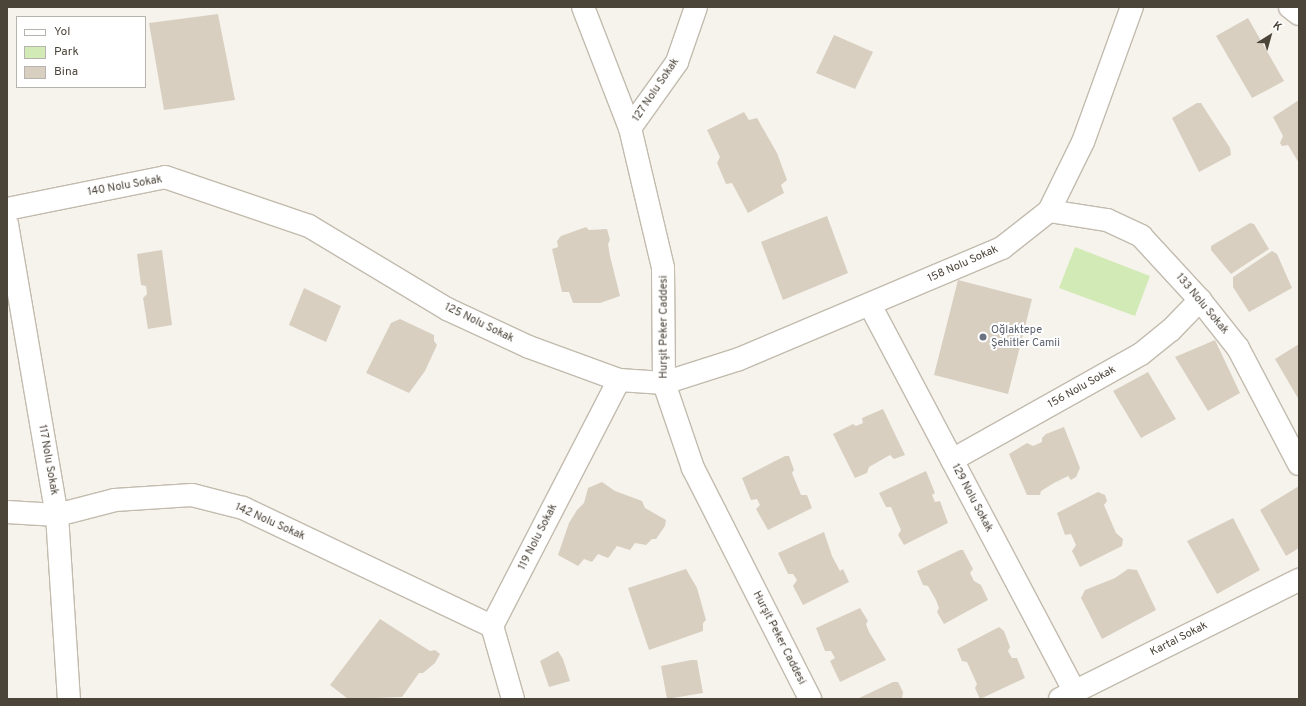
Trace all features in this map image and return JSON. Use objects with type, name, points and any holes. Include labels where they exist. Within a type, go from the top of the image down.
[{"type":"street","name":"Hurşit Peker Caddesi","points":[[583,7],[630,128],[663,268],[664,383],[693,468],[810,699]]},
{"type":"street","name":"127 Nolu Sokak","points":[[630,128],[677,62],[696,7]]},
{"type":"street","name":"158 Nolu Sokak","points":[[664,383],[739,359],[1002,248],[1049,212],[1083,142],[1132,7]]},
{"type":"street","points":[[1290,7],[1299,14]]},
{"type":"street","name":"140 Nolu Sokak","points":[[7,209],[165,177],[309,226]]},
{"type":"street","name":"133 Nolu Sokak","points":[[1049,212],[1107,220],[1141,236],[1200,300],[1238,348],[1299,464]]},
{"type":"street","name":"117 Nolu Sokak","points":[[7,224],[57,515],[69,699]]},
{"type":"street","name":"125 Nolu Sokak","points":[[309,226],[447,309],[529,347],[619,380],[664,383]]},
{"type":"street","name":"156 Nolu Sokak","points":[[952,460],[1141,354],[1171,330],[1200,300]]},
{"type":"street","name":"129 Nolu Sokak","points":[[870,305],[952,460],[1067,695]]},
{"type":"street","name":"119 Nolu Sokak","points":[[492,626],[619,380]]},
{"type":"street","name":"142 Nolu Sokak","points":[[7,512],[57,515],[115,500],[192,495],[243,508],[492,626]]},
{"type":"street","name":"Kartal Sokak","points":[[1067,695],[1299,580]]},
{"type":"street","points":[[492,626],[513,699]]},
{"type":"green space","points":[[1075,247],[1150,276],[1135,316],[1059,288]]},
{"type":"building","points":[[218,14],[235,100],[164,110],[149,23]]},
{"type":"building","points":[[1248,18],[1284,81],[1252,98],[1216,36]]},
{"type":"building","points":[[834,35],[873,52],[855,89],[816,73]]},
{"type":"building","points":[[1299,100],[1299,163],[1288,145],[1282,146],[1280,143],[1283,136],[1273,117]]},
{"type":"building","points":[[1197,103],[1201,103],[1230,148],[1231,155],[1199,172],[1172,118]]},
{"type":"building","points":[[744,112],[749,120],[757,118],[777,153],[787,180],[781,185],[784,193],[748,213],[732,183],[726,184],[717,163],[720,157],[707,130]]},
{"type":"building","points":[[827,216],[848,273],[783,300],[761,242]]},
{"type":"building","points":[[1250,223],[1254,224],[1269,249],[1231,274],[1211,250],[1211,246]]},
{"type":"building","points":[[586,227],[589,230],[607,229],[610,240],[608,244],[610,256],[620,296],[600,303],[573,303],[569,292],[562,292],[552,249],[558,247],[557,241],[561,236]]},
{"type":"building","points":[[162,250],[172,325],[148,329],[143,298],[147,294],[146,286],[141,285],[137,254]]},
{"type":"building","points":[[1272,251],[1277,254],[1292,288],[1249,312],[1233,287],[1233,277]]},
{"type":"building","name":"Oğlaktepe Şehitler Camii","points":[[958,280],[1032,299],[1008,394],[934,375]]},
{"type":"building","points":[[304,288],[341,306],[326,342],[289,325]]},
{"type":"building","points":[[400,319],[434,335],[434,341],[437,345],[425,371],[409,393],[366,373],[391,323]]},
{"type":"building","points":[[1215,340],[1240,393],[1208,411],[1175,357]]},
{"type":"building","points":[[1299,344],[1299,400],[1275,359]]},
{"type":"building","points":[[1148,372],[1176,419],[1141,438],[1113,391]]},
{"type":"building","points":[[883,409],[905,455],[894,459],[890,455],[869,467],[867,473],[855,478],[833,434],[853,424],[856,426],[863,423],[862,418]]},
{"type":"building","points":[[1064,427],[1080,468],[1076,477],[1071,480],[1068,476],[1054,483],[1041,491],[1040,495],[1027,495],[1009,454],[1027,443],[1033,446],[1042,442],[1042,438],[1046,434]]},
{"type":"building","points":[[785,456],[789,456],[794,470],[792,473],[801,495],[807,495],[812,508],[768,530],[756,509],[760,505],[757,499],[751,500],[742,478]]},
{"type":"building","points":[[926,471],[935,493],[932,495],[935,502],[940,501],[948,523],[904,545],[898,535],[901,530],[891,507],[886,507],[879,493]]},
{"type":"building","points":[[602,482],[615,491],[642,501],[645,508],[666,520],[665,526],[656,539],[652,539],[646,545],[635,543],[630,550],[617,546],[608,558],[598,554],[592,562],[584,559],[578,566],[558,555],[569,523],[577,510],[584,503],[588,488]]},
{"type":"building","points":[[1299,486],[1299,548],[1286,556],[1260,510]]},
{"type":"building","points":[[1098,492],[1105,495],[1107,501],[1104,505],[1116,533],[1123,539],[1122,546],[1080,567],[1072,551],[1076,545],[1071,534],[1065,535],[1057,513]]},
{"type":"building","points":[[1233,518],[1260,570],[1217,594],[1187,541]]},
{"type":"building","points":[[824,532],[832,556],[840,571],[843,569],[849,582],[803,605],[793,586],[797,580],[793,574],[788,574],[778,553]]},
{"type":"building","points":[[960,550],[963,550],[973,569],[970,573],[974,581],[981,585],[988,600],[944,624],[937,612],[939,608],[936,600],[928,586],[923,585],[917,571]]},
{"type":"building","points":[[686,569],[697,588],[706,620],[703,623],[703,631],[649,650],[628,588]]},
{"type":"building","points":[[1128,569],[1137,570],[1156,610],[1102,639],[1081,598],[1085,590],[1115,578]]},
{"type":"building","points":[[860,608],[868,621],[866,624],[869,632],[886,660],[840,682],[830,661],[835,658],[831,651],[825,651],[816,628]]},
{"type":"building","points":[[380,619],[430,651],[435,650],[440,654],[435,663],[423,673],[419,673],[402,697],[348,699],[330,685]]},
{"type":"building","points":[[999,627],[1004,631],[1010,647],[1008,651],[1012,658],[1017,658],[1025,678],[980,699],[975,688],[977,684],[967,662],[962,661],[957,649]]},
{"type":"building","points":[[558,651],[563,659],[570,681],[549,687],[540,661]]},
{"type":"building","points":[[697,660],[703,693],[667,699],[661,666]]},
{"type":"building","points":[[893,682],[898,682],[903,692],[902,699],[857,699]]},
{"type":"place","name":"Oğlaktepe Şehitler Camii","points":[[983,337]]}]
